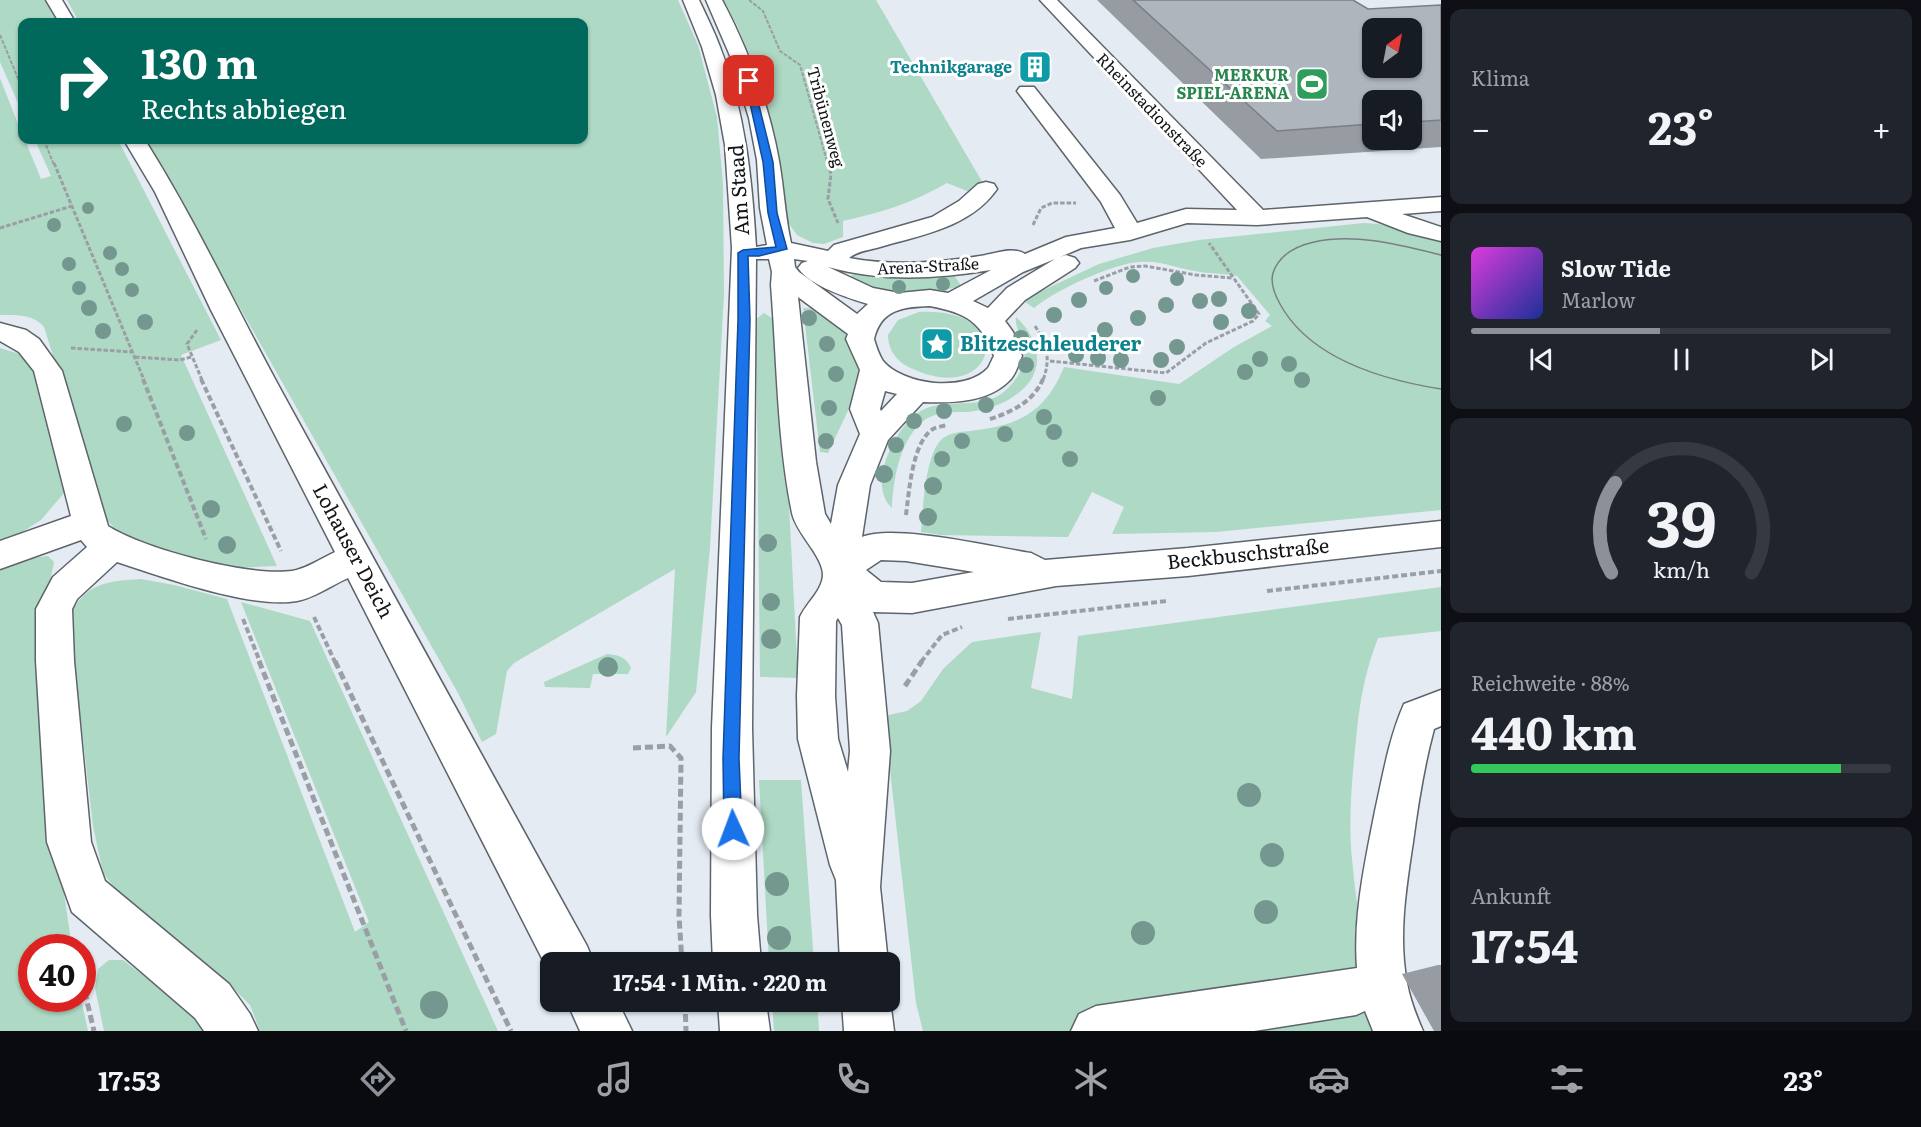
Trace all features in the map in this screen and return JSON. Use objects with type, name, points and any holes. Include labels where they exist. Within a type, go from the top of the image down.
[{"type":"street","points":[[54,0],[65,18]]},
{"type":"street","name":"Am Staad","points":[[691,0],[715,57],[729,108],[738,163],[743,253],[744,320],[731,758],[737,952]]},
{"type":"street","name":"Am Staad","points":[[714,0],[742,58],[756,103],[768,162],[773,213],[783,261],[800,462],[809,516],[840,579]]},
{"type":"street","name":"Rheinstadionstraße","points":[[1048,0],[1257,218]]},
{"type":"street","points":[[1027,91],[1112,200],[1119,236]]},
{"type":"street","name":"Lohauser Deich","points":[[137,144],[166,192],[224,309],[564,952]]},
{"type":"street","points":[[833,261],[843,250],[940,222],[967,206],[986,189]]},
{"type":"street","name":"Arena-Straße","points":[[990,321],[1016,294],[1119,236],[1185,216],[1257,218],[1441,204]]},
{"type":"street","points":[[1369,210],[1416,228],[1441,234]]},
{"type":"street","name":"Arena-Straße","points":[[743,253],[759,253],[783,261],[810,252],[833,261],[864,268],[900,270],[960,266],[995,261],[1075,242],[1119,236],[1204,236],[1257,218]]},
{"type":"street","name":"Arena-Straße","points":[[952,302],[1014,267],[1075,242]]},
{"type":"street","points":[[783,261],[880,300],[930,298],[952,302],[973,310],[990,321],[1003,337],[1008,353],[1007,362],[998,377],[980,388],[957,394],[943,394],[916,390],[892,381],[874,369],[863,354],[861,331],[873,312],[898,301]]},
{"type":"street","points":[[783,261],[861,331]]},
{"type":"street","points":[[0,332],[26,341],[37,351],[48,371],[100,534]]},
{"type":"street","points":[[874,369],[872,390],[865,409],[875,435]]},
{"type":"street","points":[[863,952],[858,887],[818,739],[816,696],[818,617],[840,579],[854,485],[875,435],[916,390]]},
{"type":"street","points":[[0,555],[100,534],[205,574],[262,586],[297,586],[357,557]]},
{"type":"street","points":[[100,534],[54,609],[55,672],[69,843],[88,896],[212,1000],[233,1031]]},
{"type":"street","name":"Beckbuschstraße","points":[[1056,572],[906,547],[875,546],[840,579],[874,597],[912,598],[1056,572],[1188,562],[1425,535]]},
{"type":"street","points":[[1398,1031],[1391,1017],[1380,965],[1380,906],[1407,747],[1418,717],[1441,708]]},
{"type":"street","points":[[1096,1031],[1356,991]]},
{"type":"street","points":[[597,1012],[607,1031]]},
{"type":"street","points":[[742,1012],[745,1031]]},
{"type":"street","points":[[868,1012],[869,1031]]},
{"type":"path","name":"Tribünenweg","points":[[749,0],[763,11],[780,51],[800,64],[831,174],[828,199],[833,216],[842,231],[866,245]]},
{"type":"path","points":[[0,35],[18,78]]},
{"type":"path","points":[[0,228],[72,206]]},
{"type":"path","points":[[1050,361],[1166,373],[1206,343],[1253,321],[1259,314],[1256,308],[1232,278],[1204,236]]},
{"type":"path","points":[[1091,282],[1130,267],[1145,266],[1196,275],[1232,278]]},
{"type":"path","points":[[224,309],[198,329],[187,344],[191,357],[297,586],[320,628],[511,1031]]},
{"type":"path","points":[[30,345],[180,360],[191,357]]},
{"type":"path","points":[[1377,579],[1441,571]]},
{"type":"path","points":[[997,621],[1044,614]]},
{"type":"path","points":[[899,693],[932,645],[942,635],[974,624]]},
{"type":"path","points":[[633,748],[670,746],[681,758],[679,916],[681,952]]},
{"type":"path","points":[[90,1012],[94,1031]]},
{"type":"path","points":[[685,1012],[686,1031]]},
{"type":"green space","points":[[0,0],[47,0],[56,18],[18,18],[18,103],[0,62]]},
{"type":"green space","points":[[67,0],[678,0],[698,45],[717,117],[723,184],[724,294],[710,548],[696,692],[666,737],[675,569],[514,663],[507,671],[496,734],[482,742],[458,693],[147,144],[588,144],[588,18],[77,18]]},
{"type":"green space","points":[[721,0],[876,0],[984,185],[972,193],[947,183],[896,206],[843,221],[843,237],[824,244],[813,243],[797,235],[778,209],[777,181],[765,90],[736,23]]},
{"type":"green space","points":[[0,78],[18,124],[18,144],[27,144],[41,179],[51,176],[37,144],[120,144],[221,340],[181,355],[277,566],[234,568],[186,559],[123,537],[104,517],[44,327],[30,317],[0,315]]},
{"type":"green space","points":[[1364,223],[1441,238],[1441,510],[1216,532],[1112,534],[1124,507],[1092,492],[1068,537],[940,535],[921,532],[928,469],[936,446],[946,436],[1007,424],[1020,419],[1041,404],[1057,382],[1064,367],[1179,384],[1234,347],[1272,326],[1265,321],[1270,315],[1237,276],[1200,272],[1154,262],[1115,267],[1084,279],[1034,308],[1025,302],[1033,295],[1099,264],[1153,248],[1199,240]]},
{"type":"green space","points":[[854,273],[889,277],[954,275],[962,287],[933,291],[889,290],[847,280]]},
{"type":"green space","points":[[803,308],[816,308],[846,331],[861,377],[854,398],[828,453],[820,452]]},
{"type":"green space","points":[[919,312],[951,315],[973,324],[984,338],[985,353],[978,366],[963,375],[941,377],[913,369],[898,360],[888,341],[888,335],[898,320]]},
{"type":"green space","points":[[764,313],[775,320],[788,486],[798,678],[760,677],[756,319]]},
{"type":"green space","points":[[1016,317],[1025,326],[1036,348],[1037,361],[1031,380],[1017,394],[996,406],[972,411],[941,413],[921,423],[913,431],[902,452],[894,486],[892,508],[885,497],[882,484],[888,453],[896,438],[916,414],[927,408],[990,400],[1007,389],[1020,372],[1025,353]]},
{"type":"green space","points":[[0,348],[20,354],[38,366],[69,465],[64,493],[41,520],[0,546]]},
{"type":"green space","points":[[48,556],[54,562],[47,597],[48,782],[70,934],[18,934],[18,1012],[84,1012],[88,1031],[0,1031],[0,565],[15,560]]},
{"type":"green space","points":[[141,579],[227,599],[355,932],[369,922],[241,602],[310,621],[498,1031],[260,1031],[250,1005],[228,983],[124,900],[103,873],[93,826],[69,617],[82,597],[98,586]]},
{"type":"green space","points":[[1441,587],[1441,631],[1378,638],[1363,688],[1359,714],[1350,815],[1351,845],[1360,924],[1379,1031],[923,1031],[916,1003],[884,716],[907,711],[921,701],[943,669],[972,642],[1041,632],[1031,688],[1072,699],[1078,636]]},
{"type":"green space","points":[[607,654],[619,656],[627,661],[631,668],[628,674],[593,674],[590,688],[545,687],[544,682]]},
{"type":"green space","points":[[759,780],[801,780],[813,952],[768,952]]},
{"type":"green space","points":[[109,960],[123,960],[210,1027],[212,1031],[104,1031],[96,993],[98,969]]},
{"type":"green space","points":[[773,1012],[818,1012],[819,1031],[774,1031]]},
{"type":"building","name":"MERKUR SPIEL-ARENA","points":[[1133,0],[1353,0],[1368,9],[1441,5],[1441,120],[1422,121],[1422,90],[1362,90],[1362,125],[1277,131]]},
{"type":"building","points":[[1038,54],[1046,64],[1037,64],[1030,55]]},
{"type":"tram line","points":[[1441,255],[1378,241],[1346,239],[1314,242],[1284,256],[1273,273],[1272,281],[1278,300],[1293,323],[1329,353],[1373,373],[1441,389]]},
{"type":"place","name":"Technikgarage","points":[[1035,67]]},
{"type":"place","name":"MERKUR SPIEL-ARENA","points":[[1312,84]]},
{"type":"place","name":"Blitzeschleuderer","points":[[937,344]]},
{"type":"route","points":[[733,829],[731,758],[744,320],[743,253],[782,249],[773,213],[768,162],[749,81]]}]
